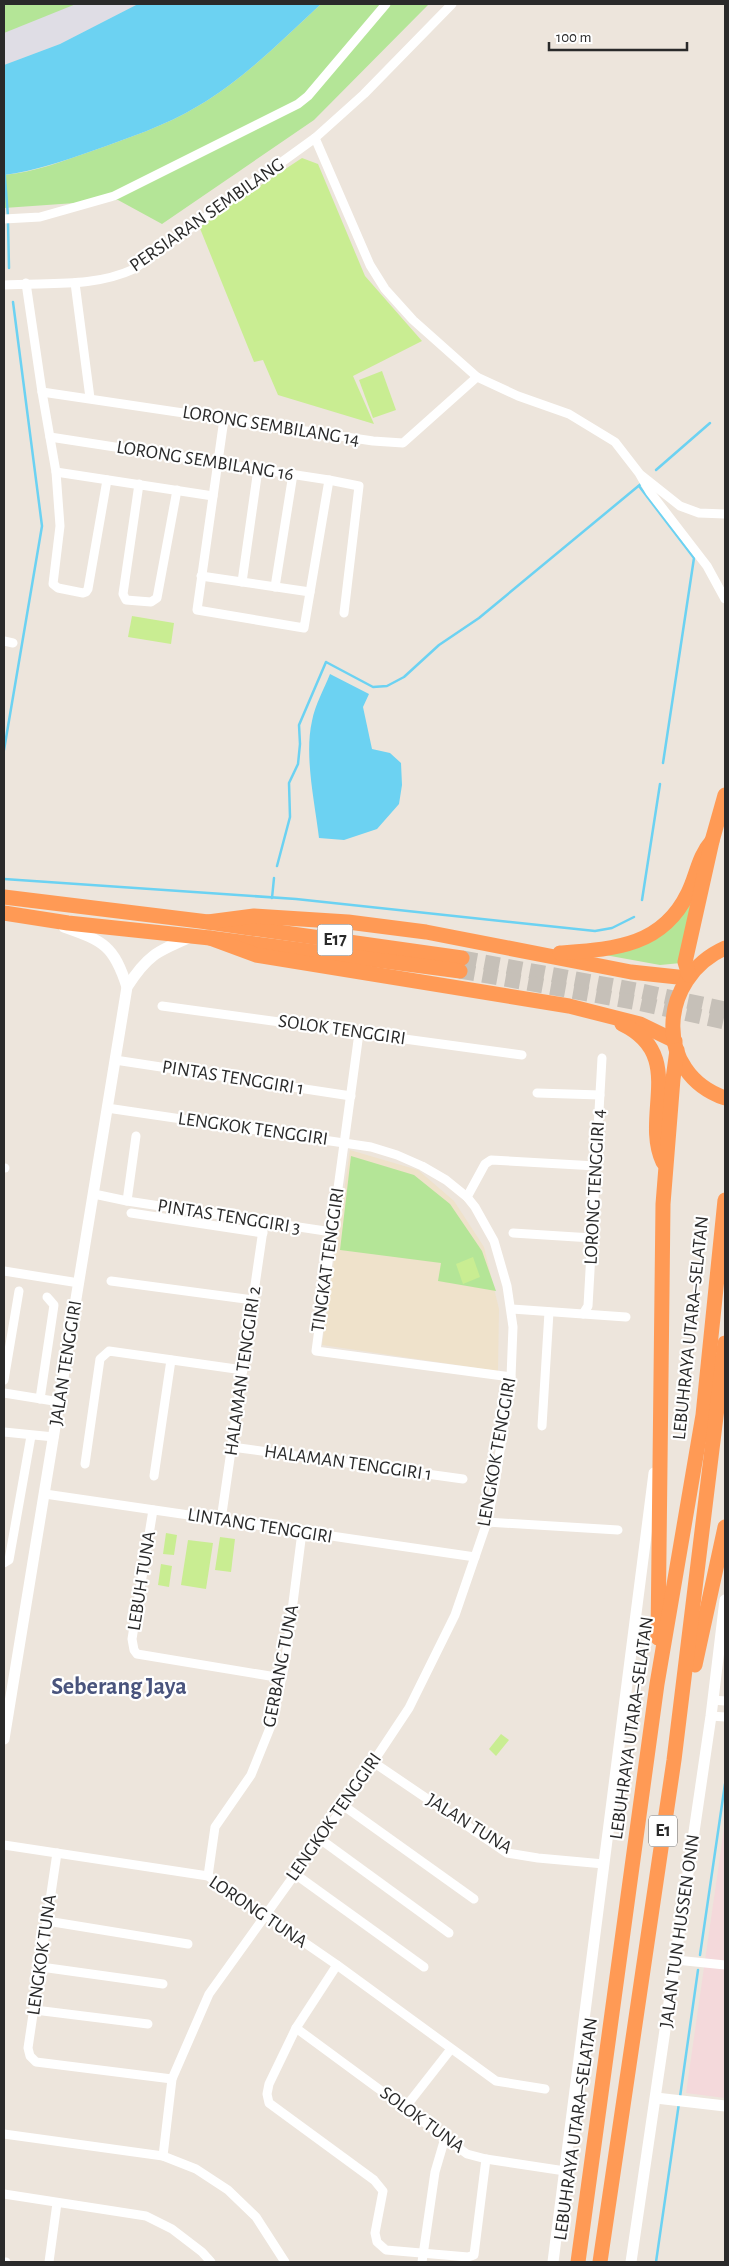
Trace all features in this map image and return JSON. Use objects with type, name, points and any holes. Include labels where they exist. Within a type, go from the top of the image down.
[{"type":"highway","points":[[688,976],[685,962],[712,841],[725,795]]},
{"type":"highway","points":[[541,955],[620,947],[651,934],[669,920],[683,902],[702,854],[712,841]]},
{"type":"highway","name":"E17","points":[[4,896],[208,922],[461,965],[210,938],[4,913]]},
{"type":"highway","points":[[208,922],[254,916],[348,922],[426,932],[631,972],[688,976]]},
{"type":"highway","points":[[210,938],[256,954],[569,1006],[640,1024],[676,1046],[686,1067],[698,1082],[725,1098]]},
{"type":"highway","points":[[658,1684],[663,1204],[676,1046],[673,1022],[675,1004],[688,976],[705,959],[725,948]]},
{"type":"highway","points":[[602,1015],[635,1032],[645,1040],[655,1055],[659,1070],[658,1145],[666,1168]]},
{"type":"highway","name":"LEBUHRAYA UTARA–SELATAN","points":[[578,2262],[658,1684],[703,1415],[725,1200]]},
{"type":"highway","name":"LEBUHRAYA UTARA–SELATAN","points":[[600,2262],[674,1760],[725,1343]]},
{"type":"highway","points":[[674,1760],[725,1527]]},
{"type":"main road","points":[[38,918],[80,933],[105,946],[119,963],[127,987]]},
{"type":"main road","points":[[127,987],[149,957],[162,949],[195,936]]},
{"type":"main road","name":"JALAN TENGGIRI","points":[[4,1735],[127,987]]},
{"type":"main road","points":[[553,2262],[660,1428]]},
{"type":"main road","name":"JALAN TUN HUSSEN ONN","points":[[632,2262],[661,2099],[676,1960],[711,1716],[725,1600]]},
{"type":"main road","points":[[4,1702],[12,1691]]},
{"type":"main road","points":[[661,2099],[725,2106]]},
{"type":"street","points":[[4,219],[40,217],[114,196],[298,104],[308,96],[386,4]]},
{"type":"street","name":"PERSIARAN SEMBILANG","points":[[4,284],[75,284],[101,281],[120,276],[134,269],[315,138],[364,94],[452,4]]},
{"type":"street","points":[[315,138],[370,265],[386,289],[413,320],[477,377],[518,396],[569,414],[605,434],[615,442],[706,566],[725,599]]},
{"type":"street","points":[[26,283],[56,472],[60,526],[53,584],[55,586],[86,592],[107,480]]},
{"type":"street","points":[[75,284],[90,398]]},
{"type":"street","name":"LORONG SEMBILANG 14","points":[[42,392],[373,441],[403,443],[477,377]]},
{"type":"street","points":[[224,419],[197,610],[301,628],[305,626],[328,480]]},
{"type":"street","name":"LORONG SEMBILANG 16","points":[[50,437],[293,474],[359,486],[344,613]]},
{"type":"street","points":[[242,582],[258,469]]},
{"type":"street","points":[[56,472],[213,496]]},
{"type":"street","points":[[639,473],[680,506],[698,513],[725,514]]},
{"type":"street","points":[[275,587],[293,474]]},
{"type":"street","points":[[139,484],[123,594],[124,598],[151,602],[157,598],[177,490]]},
{"type":"street","points":[[201,576],[310,592]]},
{"type":"street","name":"SOLOK TENGGIRI","points":[[162,1006],[522,1055]]},
{"type":"street","name":"TINGKAT TENGGIRI","points":[[359,1033],[316,1351],[511,1377]]},
{"type":"street","name":"LORONG TENGGIRI 4","points":[[583,1314],[588,1306],[602,1058]]},
{"type":"street","name":"PINTAS TENGGIRI 1","points":[[115,1060],[351,1096]]},
{"type":"street","points":[[536,1093],[600,1095]]},
{"type":"street","name":"LENGKOK TENGGIRI","points":[[107,1108],[344,1143],[398,1155],[422,1166],[446,1180],[467,1197],[479,1213],[494,1241],[502,1263],[512,1310],[511,1377],[495,1484],[487,1522],[455,1615],[409,1708],[344,1806],[209,1994],[172,2079],[164,2156]]},
{"type":"street","points":[[127,1201],[136,1136]]},
{"type":"street","points":[[467,1197],[485,1164],[490,1160],[596,1166]]},
{"type":"street","name":"PINTAS TENGGIRI 3","points":[[94,1194],[264,1223],[332,1232]]},
{"type":"street","name":"PINTAS TENGGIRI 3","points":[[131,1213],[263,1233]]},
{"type":"street","name":"HALAMAN TENGGIRI 2","points":[[222,1520],[264,1223]]},
{"type":"street","points":[[514,1233],[592,1238]]},
{"type":"street","points":[[4,1271],[79,1283]]},
{"type":"street","points":[[111,1280],[253,1300]]},
{"type":"street","points":[[4,1380],[19,1291]]},
{"type":"street","points":[[40,1399],[54,1305],[47,1297]]},
{"type":"street","points":[[512,1310],[626,1317]]},
{"type":"street","points":[[542,1426],[548,1312]]},
{"type":"street","points":[[85,1464],[100,1359],[109,1351],[243,1370]]},
{"type":"street","points":[[154,1476],[171,1360]]},
{"type":"street","points":[[4,1393],[60,1402]]},
{"type":"street","points":[[4,1432],[54,1437]]},
{"type":"street","points":[[6,1561],[14,1530],[32,1436]]},
{"type":"street","name":"HALAMAN TENGGIRI 1","points":[[232,1447],[463,1480]]},
{"type":"street","name":"LINTANG TENGGIRI","points":[[45,1494],[475,1557]]},
{"type":"street","name":"LEBUH TUNA","points":[[153,1510],[132,1639],[134,1650],[137,1654],[282,1678]]},
{"type":"street","points":[[487,1522],[618,1530]]},
{"type":"street","points":[[4,1529],[14,1530]]},
{"type":"street","name":"GERBANG TUNA","points":[[208,1876],[215,1827],[250,1775],[264,1746],[272,1723],[282,1678],[302,1532]]},
{"type":"street","points":[[712,1700],[725,1701]]},
{"type":"street","points":[[711,1716],[725,1717]]},
{"type":"street","name":"JALAN TUNA","points":[[373,1762],[507,1853],[604,1864]]},
{"type":"street","points":[[344,1806],[474,1898]]},
{"type":"street","points":[[320,1839],[449,1933]]},
{"type":"street","name":"LORONG TUNA","points":[[4,1846],[208,1876],[337,1965],[496,2081],[546,2089]]},
{"type":"street","name":"LENGKOK TUNA","points":[[57,1853],[28,2048],[30,2056],[36,2062],[172,2079]]},
{"type":"street","points":[[295,1874],[424,1968]]},
{"type":"street","points":[[47,1921],[188,1944]]},
{"type":"street","points":[[676,1960],[725,1965]]},
{"type":"street","points":[[337,1965],[296,2028],[269,2084],[267,2094],[269,2103],[374,2180],[383,2190],[375,2233],[377,2242],[386,2250],[422,2258],[468,2257],[474,2255],[486,2159]]},
{"type":"street","points":[[41,1967],[163,1984]]},
{"type":"street","points":[[35,2010],[148,2024]]},
{"type":"street","name":"SOLOK TUNA","points":[[296,2028],[467,2154],[486,2159],[565,2171]]},
{"type":"street","points":[[404,2109],[451,2050]]},
{"type":"street","points":[[4,2134],[164,2156],[196,2169],[228,2190],[256,2217],[285,2262]]},
{"type":"street","points":[[422,2258],[435,2172],[445,2138]]},
{"type":"street","points":[[4,2194],[146,2216],[172,2229],[202,2252],[211,2262]]},
{"type":"street","points":[[49,2262],[57,2202]]},
{"type":"shaded area","points":[[4,4],[138,4],[60,44],[4,65]]},
{"type":"shaded area","points":[[350,1150],[418,1170],[454,1201],[484,1247],[499,1309],[498,1371],[322,1345]]},
{"type":"shaded area","points":[[725,1821],[725,2098],[686,2093]]},
{"type":"green space","points":[[4,4],[76,4],[4,33]]},
{"type":"green space","points":[[321,4],[429,4],[314,120],[162,224],[118,200],[4,208],[4,175],[38,169],[70,159],[173,120],[231,84]]},
{"type":"green space","points":[[302,158],[318,164],[365,276],[422,341],[353,376],[374,424],[278,395],[263,360],[254,362],[199,226]]},
{"type":"green space","points":[[382,371],[396,410],[373,418],[359,380]]},
{"type":"green space","points":[[132,616],[174,623],[171,644],[128,637]]},
{"type":"green space","points":[[700,883],[681,963],[660,965],[594,953],[624,951]]},
{"type":"green space","points":[[351,1156],[414,1175],[450,1204],[482,1251],[496,1291],[438,1281],[441,1263],[340,1250]]},
{"type":"green space","points":[[473,1257],[480,1277],[463,1284],[456,1264]]},
{"type":"green space","points":[[166,1533],[177,1535],[174,1555],[163,1554]]},
{"type":"green space","points":[[220,1537],[235,1539],[231,1572],[215,1570]]},
{"type":"green space","points":[[188,1540],[213,1543],[206,1589],[181,1585]]},
{"type":"green space","points":[[161,1564],[172,1566],[169,1587],[158,1585]]},
{"type":"green space","points":[[501,1734],[509,1740],[496,1756],[489,1749]]},
{"type":"water","points":[[138,4],[321,4],[231,84],[173,120],[60,162],[4,175],[4,65],[60,44]]},
{"type":"water","points":[[330,674],[369,694],[363,707],[372,749],[390,753],[401,763],[402,785],[399,804],[377,829],[344,840],[319,838],[310,764],[309,749],[313,715]]},
{"type":"waterway","points":[[4,166],[8,216]]},
{"type":"waterway","points":[[8,222],[9,268]]},
{"type":"waterway","points":[[4,750],[42,526],[13,302]]},
{"type":"waterway","points":[[656,470],[710,423]]},
{"type":"waterway","points":[[277,866],[290,817],[289,783],[298,764],[299,725],[326,662],[373,687],[387,686],[404,677],[439,645],[479,618],[642,483]]},
{"type":"waterway","points":[[639,486],[694,558],[663,763]]},
{"type":"waterway","points":[[642,900],[660,784]]},
{"type":"waterway","points":[[272,898],[274,878]]},
{"type":"waterway","points":[[4,879],[296,899],[595,931],[612,928],[634,917]]},
{"type":"waterway","points":[[700,1955],[725,1784]]},
{"type":"waterway","points":[[680,2097],[698,1970]]},
{"type":"waterway","points":[[656,2262],[679,2103]]},
{"type":"tunnel","points":[[462,958],[641,991],[725,1009]]},
{"type":"tunnel","points":[[460,971],[638,1003],[725,1022]]},
{"type":"district","name":"Seberang Jaya","points":[[119,1687]]}]
